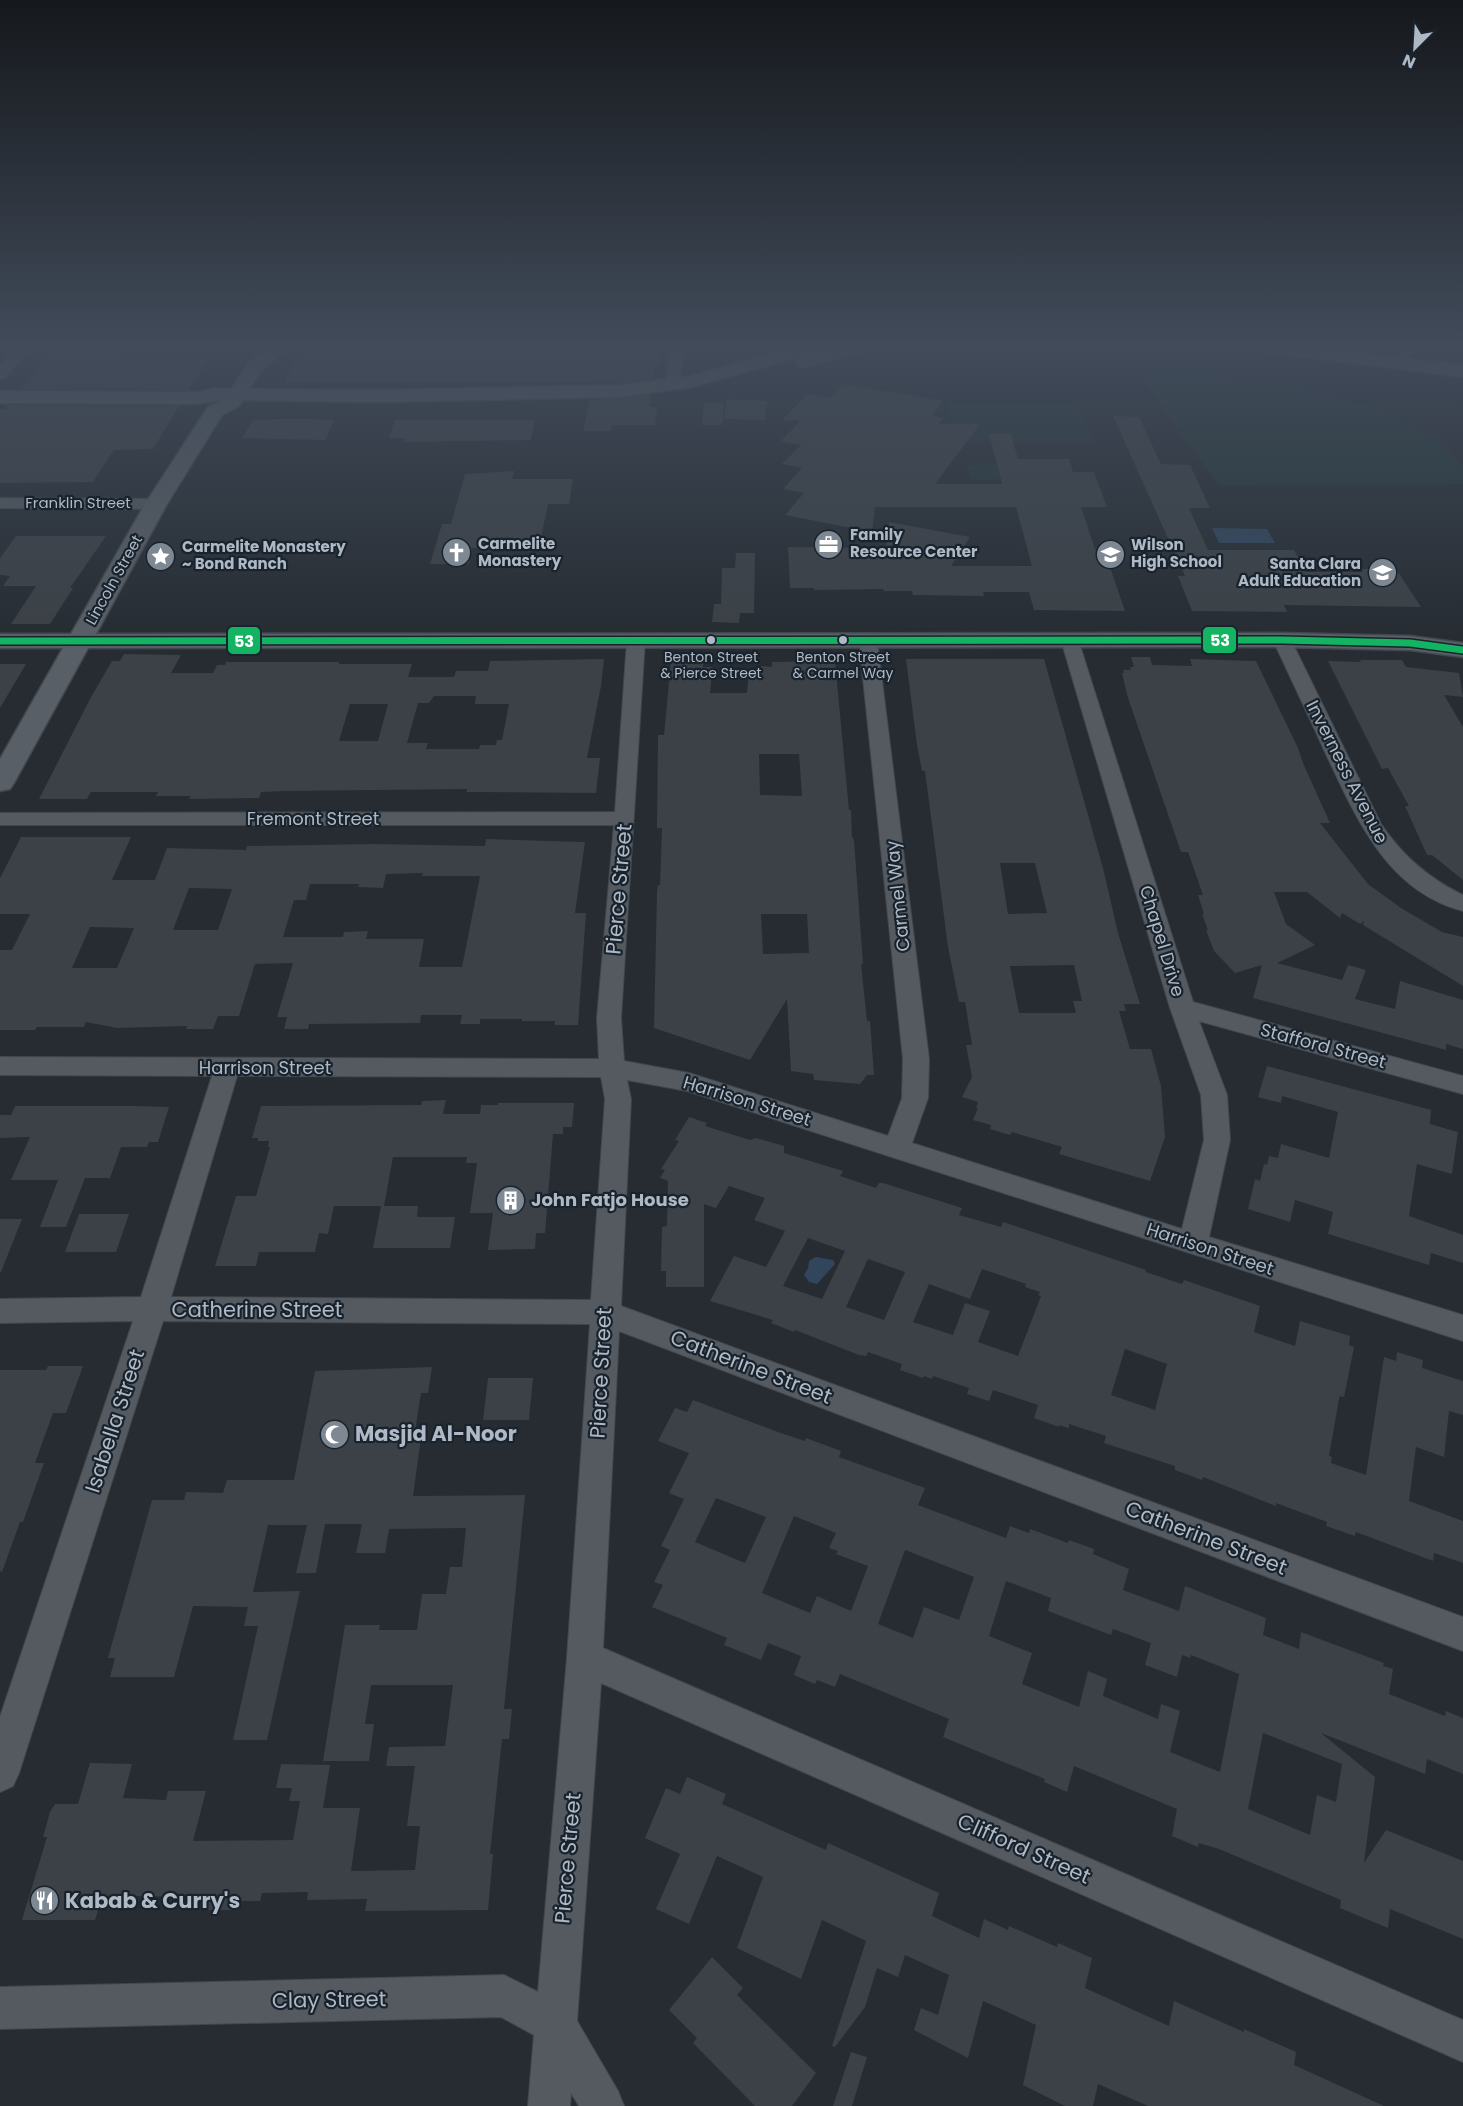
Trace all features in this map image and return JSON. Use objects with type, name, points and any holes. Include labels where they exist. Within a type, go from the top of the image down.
[{"type":"main road","name":"Lincoln Street","points":[[0,783],[193,441]]},
{"type":"main road","points":[[0,640],[1282,640],[1410,643],[1463,650]]},
{"type":"street","name":"Franklin Street","points":[[0,503],[156,504]]},
{"type":"street","name":"Pierce Street","points":[[549,2106],[585,1658],[618,1099],[612,1068],[609,1018],[636,640]]},
{"type":"street","name":"Carmel Way","points":[[868,640],[916,1059],[915,1098],[897,1149]]},
{"type":"street","name":"Chapel Drive","points":[[1070,640],[1182,1008],[1214,1095],[1217,1140],[1193,1244]]},
{"type":"street","name":"Inverness Avenue","points":[[1282,640],[1370,824],[1386,849],[1395,861],[1420,882],[1463,904]]},
{"type":"street","name":"Fremont Street","points":[[0,819],[625,818]]},
{"type":"street","name":"Stafford Street","points":[[1182,1008],[1463,1085]]},
{"type":"street","name":"Harrison Street","points":[[0,1065],[226,1068],[612,1068],[689,1082],[1463,1328]]},
{"type":"street","name":"Isabella Street","points":[[0,1773],[152,1309],[226,1068]]},
{"type":"street","name":"Catherine Street","points":[[0,1311],[152,1309],[604,1312],[1463,1634]]},
{"type":"street","name":"Clifford Street","points":[[585,1658],[1463,2041]]},
{"type":"street","name":"Clay Street","points":[[0,2008],[504,1996],[554,2023]]},
{"type":"street","points":[[554,2023],[603,2106]]},
{"type":"green space","points":[[958,441],[1055,441],[958,442]]},
{"type":"green space","points":[[1187,441],[1437,441],[1463,466],[1463,484],[1219,486]]},
{"type":"green space","points":[[996,464],[1000,480],[971,480],[967,465]]},
{"type":"water","points":[[1212,528],[1267,529],[1275,543],[1219,543]]},
{"type":"water","points":[[816,1257],[833,1260],[835,1264],[817,1284],[809,1282],[804,1275],[809,1261]]},
{"type":"building","points":[[0,441],[158,441],[153,449],[114,450],[93,482],[0,483]]},
{"type":"building","points":[[782,441],[967,441],[935,484],[1002,484],[991,441],[1013,441],[1018,459],[1069,459],[1073,472],[1094,472],[1107,507],[1081,507],[1101,567],[1110,567],[1125,611],[1034,610],[1029,592],[983,592],[984,596],[913,595],[912,591],[884,591],[883,589],[790,588],[788,547],[886,548],[889,522],[970,537],[951,566],[1032,566],[1016,507],[875,507],[872,532],[785,515],[804,493],[783,489],[802,468],[782,464],[801,445]]},
{"type":"building","points":[[1124,441],[1150,441],[1161,464],[1190,465],[1210,508],[1189,508],[1208,550],[1294,550],[1306,572],[1363,572],[1361,569],[1396,569],[1421,607],[1284,605],[1287,612],[1192,611],[1178,576],[1185,576]]},
{"type":"building","points":[[514,471],[512,479],[573,479],[569,504],[548,504],[539,548],[472,548],[469,564],[430,564],[442,524],[451,524],[465,474]]},
{"type":"building","points":[[16,536],[106,536],[70,588],[73,588],[50,624],[11,624],[36,586],[3,586],[10,576],[0,575],[0,558]]},
{"type":"building","points":[[736,553],[755,553],[754,613],[740,613],[739,623],[712,622],[714,604],[721,604],[722,568],[735,568]]},
{"type":"building","points":[[124,654],[181,655],[171,673],[213,673],[217,665],[225,665],[226,662],[412,664],[408,677],[454,677],[456,671],[488,671],[490,661],[604,659],[587,758],[600,758],[596,793],[467,792],[467,789],[284,791],[261,792],[259,798],[189,799],[191,796],[156,796],[158,792],[91,792],[87,799],[39,799],[112,661],[120,661]],"holes":[[[434,696],[476,696],[475,704],[509,704],[502,740],[497,740],[496,745],[480,745],[479,749],[426,749],[428,743],[407,743],[418,703],[429,703]],[[350,704],[388,704],[378,741],[339,741]]]},
{"type":"building","points":[[1131,657],[1150,657],[1152,665],[1192,666],[1190,659],[1256,661],[1298,748],[1330,823],[1320,823],[1368,884],[1401,908],[1442,932],[1463,937],[1463,986],[1363,925],[1364,921],[1360,924],[1342,913],[1340,918],[1307,892],[1274,892],[1286,924],[1315,945],[1277,963],[1342,980],[1348,965],[1366,970],[1355,999],[1395,1009],[1400,981],[1463,1000],[1463,1049],[1446,1044],[1446,1050],[1253,998],[1262,965],[1235,973],[1214,951],[1206,930],[1208,930],[1198,895],[1203,895],[1188,852],[1181,852],[1128,698],[1122,673],[1124,673],[1123,670],[1131,670],[1130,667],[1134,667]]},
{"type":"building","points":[[685,658],[704,658],[703,667],[713,667],[710,693],[747,693],[749,670],[761,670],[761,666],[772,667],[772,662],[835,661],[849,810],[851,810],[854,840],[863,964],[861,964],[867,1021],[870,1021],[874,1075],[867,1075],[860,1084],[814,1080],[813,1074],[791,1071],[787,999],[750,1060],[654,1028],[657,891],[660,885],[662,828],[657,828],[658,735],[664,735],[671,661],[685,661]],"holes":[[[759,754],[799,754],[802,796],[760,795]],[[761,914],[807,914],[809,953],[763,954]]]},
{"type":"building","points":[[906,659],[1044,659],[1103,868],[1118,933],[1140,1004],[1124,1004],[1126,1011],[1119,1011],[1130,1049],[1151,1049],[1161,1086],[1165,1137],[1150,1181],[1059,1154],[1062,1147],[1012,1132],[1010,1135],[990,1129],[991,1125],[973,1120],[978,1102],[962,1097],[972,1077],[966,1045],[972,1045],[965,1002],[959,1002],[948,947],[925,771],[922,771]],"holes":[[[1000,863],[1035,863],[1047,913],[1008,914]],[[1074,965],[1082,1001],[1073,1001],[1076,1013],[1019,1013],[1010,966]]]},
{"type":"building","points":[[1360,660],[1402,660],[1406,667],[1459,673],[1463,697],[1444,695],[1463,727],[1463,880],[1432,855],[1427,855],[1405,806],[1409,806],[1388,768],[1382,769],[1328,661],[1361,662]]},
{"type":"building","points":[[0,664],[26,664],[0,708]]},
{"type":"building","points":[[21,837],[131,837],[112,880],[155,880],[167,848],[246,850],[247,846],[374,844],[485,846],[486,839],[585,842],[575,913],[586,913],[578,1025],[555,1025],[555,1021],[522,1021],[522,1019],[480,1019],[480,1024],[460,1024],[462,1015],[421,1015],[420,1023],[309,1024],[308,1029],[284,1029],[287,1017],[277,1017],[293,963],[255,964],[239,1016],[218,1016],[213,1029],[186,1029],[187,1026],[117,1028],[86,1022],[84,1027],[0,1030],[0,950],[12,950],[30,914],[0,914],[0,878]],"holes":[[[386,874],[480,876],[462,967],[419,967],[424,939],[366,939],[368,931],[344,932],[343,937],[283,937],[294,900],[306,900],[310,884],[359,884],[358,887],[383,888]],[[189,888],[232,889],[218,930],[173,930]],[[90,927],[134,928],[117,968],[72,968]]]},
{"type":"building","points":[[1267,1066],[1431,1110],[1430,1124],[1458,1132],[1452,1174],[1417,1164],[1409,1216],[1463,1235],[1463,1263],[1431,1253],[1429,1265],[1328,1234],[1333,1212],[1295,1200],[1290,1222],[1248,1209],[1255,1179],[1260,1181],[1264,1164],[1267,1165],[1269,1156],[1278,1158],[1281,1144],[1329,1158],[1338,1112],[1282,1096],[1281,1103],[1258,1097]]},
{"type":"building","points":[[446,1100],[443,1114],[480,1114],[481,1105],[498,1105],[498,1103],[574,1103],[572,1127],[563,1127],[563,1134],[553,1134],[545,1233],[536,1233],[535,1249],[488,1250],[493,1213],[470,1213],[477,1163],[466,1163],[467,1157],[393,1157],[384,1206],[334,1206],[328,1234],[319,1233],[315,1252],[259,1252],[256,1266],[215,1266],[236,1196],[256,1196],[270,1147],[268,1147],[269,1141],[258,1141],[258,1138],[252,1138],[261,1106],[421,1105],[422,1101]]},
{"type":"building","points":[[15,1106],[169,1107],[158,1142],[149,1142],[147,1147],[121,1147],[110,1178],[85,1178],[66,1227],[40,1227],[58,1180],[11,1180],[30,1137],[0,1138],[0,1115],[11,1115]]},
{"type":"building","points":[[689,1117],[707,1123],[705,1126],[750,1140],[756,1138],[784,1146],[784,1153],[843,1171],[840,1176],[876,1188],[879,1183],[883,1183],[962,1208],[959,1215],[1001,1227],[1003,1222],[1182,1284],[1184,1280],[1260,1306],[1254,1332],[1295,1346],[1300,1321],[1350,1336],[1349,1345],[1354,1347],[1344,1397],[1340,1396],[1339,1399],[1329,1456],[1332,1457],[1331,1463],[1366,1475],[1384,1357],[1396,1361],[1397,1352],[1423,1360],[1422,1368],[1463,1381],[1463,1415],[1449,1411],[1444,1457],[1416,1447],[1409,1501],[1463,1521],[1463,1563],[1434,1553],[1433,1561],[1356,1532],[1355,1536],[1326,1526],[1327,1522],[1276,1503],[1276,1506],[1203,1477],[1202,1480],[1175,1470],[1175,1466],[1104,1443],[1106,1436],[1069,1424],[1069,1428],[1059,1425],[1059,1427],[1034,1418],[1038,1405],[993,1390],[989,1401],[967,1394],[969,1388],[933,1376],[932,1379],[924,1376],[923,1378],[900,1370],[902,1364],[868,1352],[866,1356],[859,1355],[771,1323],[773,1320],[710,1301],[734,1256],[766,1267],[785,1231],[754,1220],[765,1198],[729,1186],[716,1208],[704,1204],[704,1287],[666,1287],[666,1271],[661,1271],[662,1227],[667,1226],[668,1181],[660,1178],[665,1170],[661,1169],[679,1141],[675,1140]],"holes":[[[808,1238],[845,1251],[822,1299],[783,1286]],[[868,1259],[905,1272],[884,1320],[846,1307]],[[982,1269],[1026,1284],[1025,1287],[1040,1292],[1038,1295],[1041,1296],[1018,1356],[978,1342],[990,1311],[965,1303],[953,1335],[913,1322],[929,1284],[970,1299]],[[1125,1349],[1167,1364],[1155,1410],[1111,1395]]]},
{"type":"building","points":[[381,1206],[418,1206],[417,1217],[455,1217],[450,1248],[373,1248]]},
{"type":"building","points":[[79,1214],[129,1214],[116,1252],[65,1252]]},
{"type":"building","points":[[0,1219],[22,1219],[1,1272],[0,1272]]},
{"type":"building","points":[[48,1366],[83,1366],[66,1413],[53,1413],[35,1463],[44,1463],[2,1572],[0,1571],[0,1370],[46,1370]]},
{"type":"building","points":[[432,1367],[428,1393],[421,1393],[415,1431],[422,1431],[413,1496],[525,1495],[504,1709],[512,1709],[509,1739],[502,1739],[490,1854],[493,1854],[488,1910],[365,1911],[367,1899],[307,1900],[308,1892],[262,1893],[260,1901],[235,1901],[232,1910],[205,1910],[206,1902],[188,1903],[189,1897],[133,1896],[129,1910],[99,1908],[95,1920],[22,1920],[47,1837],[43,1837],[50,1812],[55,1804],[78,1804],[90,1763],[132,1764],[123,1798],[166,1800],[168,1791],[206,1791],[193,1841],[293,1840],[300,1801],[289,1801],[292,1788],[276,1788],[281,1764],[330,1765],[323,1808],[360,1808],[351,1871],[415,1870],[420,1826],[407,1826],[415,1766],[386,1766],[389,1747],[445,1746],[453,1685],[371,1685],[365,1724],[374,1724],[369,1761],[323,1761],[345,1625],[380,1625],[379,1630],[417,1630],[422,1594],[446,1594],[450,1567],[462,1567],[466,1528],[389,1529],[385,1553],[356,1553],[362,1524],[325,1524],[316,1573],[296,1573],[307,1525],[268,1525],[253,1592],[300,1591],[267,1740],[233,1740],[258,1626],[244,1626],[248,1607],[193,1606],[174,1677],[110,1677],[115,1658],[108,1658],[152,1500],[184,1500],[186,1492],[223,1493],[227,1480],[294,1480],[315,1371]]},
{"type":"building","points":[[488,1378],[533,1378],[529,1420],[483,1420]]},
{"type":"building","points":[[693,1400],[778,1432],[805,1441],[806,1438],[841,1451],[839,1457],[925,1488],[918,1505],[1006,1538],[1010,1526],[1029,1533],[1030,1529],[1068,1543],[1069,1540],[1094,1549],[1093,1554],[1129,1569],[1123,1590],[1179,1611],[1185,1586],[1266,1618],[1263,1635],[1299,1649],[1301,1632],[1384,1663],[1383,1666],[1393,1669],[1389,1694],[1445,1716],[1446,1711],[1463,1718],[1463,1774],[1427,1759],[1425,1774],[1321,1733],[1375,1777],[1364,1863],[1386,1830],[1463,1861],[1463,1939],[1390,1909],[1388,1928],[1340,1908],[1341,1900],[1219,1849],[1199,1843],[1198,1847],[1172,1836],[1177,1809],[1074,1766],[1067,1792],[1044,1782],[1045,1779],[943,1737],[949,1719],[840,1674],[835,1687],[817,1680],[815,1684],[794,1675],[801,1656],[768,1643],[761,1660],[724,1645],[727,1638],[652,1607],[663,1585],[654,1582],[670,1550],[661,1546],[684,1499],[669,1493],[689,1453],[658,1441],[675,1408],[687,1412]],"holes":[[[716,1498],[766,1517],[745,1563],[695,1542]],[[794,1516],[836,1533],[829,1548],[838,1551],[836,1554],[868,1566],[851,1611],[817,1596],[810,1613],[762,1593]],[[905,1550],[974,1577],[959,1620],[924,1607],[913,1638],[878,1624]],[[1006,1581],[1051,1598],[1048,1611],[1111,1635],[1113,1629],[1151,1643],[1145,1665],[1177,1677],[1182,1655],[1190,1658],[1191,1655],[1239,1674],[1220,1772],[1170,1752],[1180,1711],[1161,1704],[1158,1719],[1103,1696],[1107,1679],[1088,1671],[1079,1707],[1022,1684],[1032,1653],[989,1636]],[[1263,1733],[1342,1764],[1336,1802],[1317,1795],[1310,1835],[1248,1809]]]},
{"type":"building","points":[[687,1777],[726,1794],[722,1804],[826,1850],[828,1843],[939,1893],[932,1916],[979,1938],[984,1919],[1008,1930],[1009,1926],[1057,1947],[1058,1943],[1092,1958],[1085,1988],[1169,2026],[1174,2001],[1296,2052],[1294,2065],[1384,2106],[1148,2106],[1098,2084],[1093,2106],[1065,2106],[1023,2085],[1036,2025],[983,2001],[968,2058],[914,2030],[921,2008],[938,2015],[949,1975],[905,1955],[898,1977],[877,1968],[865,2007],[835,2047],[832,2046],[866,1941],[822,1920],[801,1979],[737,1948],[763,1877],[717,1856],[689,1924],[656,1909],[680,1854],[645,1838],[666,1788],[680,1794]]},
{"type":"building","points":[[712,1957],[743,1988],[737,1995],[816,2073],[792,2106],[755,2106],[693,2043],[697,2038],[669,2010]]},
{"type":"building","points":[[851,2052],[867,2057],[852,2106],[833,2106]]},
{"type":"transit line","name":"53","points":[[0,641],[1282,640],[1410,643],[1463,650]]},
{"type":"place","name":"Family Resource Center","points":[[829,544]]},
{"type":"place","name":"Carmelite Monastery","points":[[457,553]]},
{"type":"place","name":"Wilson High School","points":[[1110,554]]},
{"type":"place","name":"Carmelite Monastery ~ Bond Ranch","points":[[161,556]]},
{"type":"place","name":"Santa Clara Adult Education","points":[[1382,573]]},
{"type":"place","name":"Benton Street & Pierce Street","points":[[711,640]]},
{"type":"place","name":"Benton Street & Carmel Way","points":[[843,640]]},
{"type":"place","name":"John Fatjo House","points":[[510,1200]]},
{"type":"place","name":"Masjid Al-Noor","points":[[334,1434]]},
{"type":"place","name":"Kabab & Curry's","points":[[44,1901]]}]
